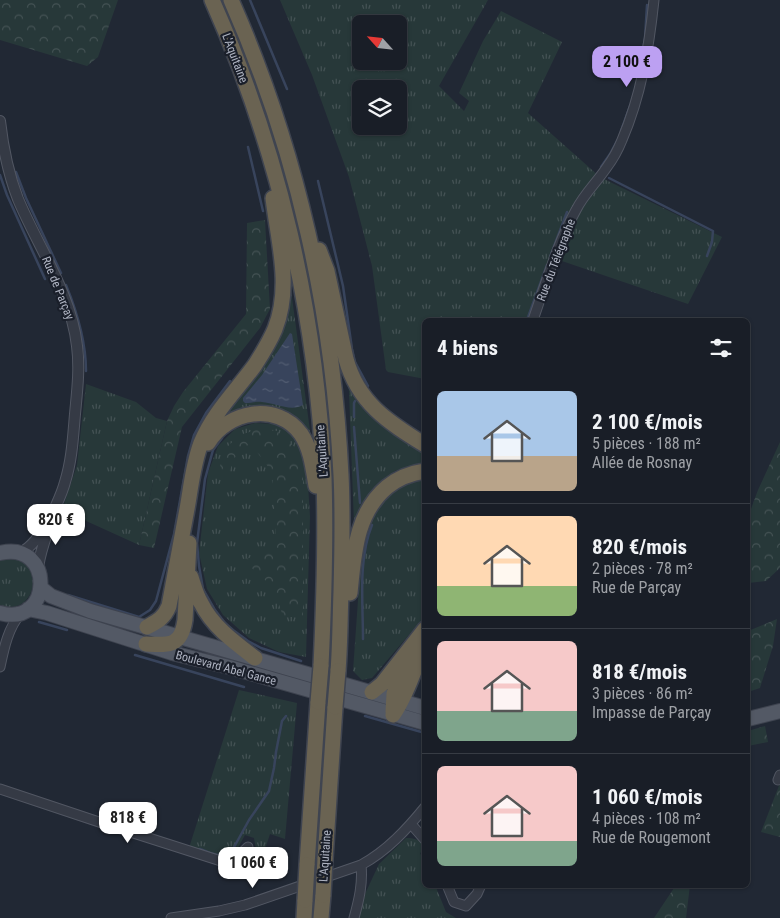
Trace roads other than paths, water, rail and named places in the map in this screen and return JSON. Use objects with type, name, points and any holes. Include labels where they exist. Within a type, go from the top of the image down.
[{"type":"highway","name":"L'Aquitaine","points":[[212,0],[242,74],[269,154],[291,238],[310,339],[321,434],[324,477],[324,580],[304,918]]},
{"type":"highway","name":"L'Aquitaine","points":[[231,0],[270,100],[300,199],[314,259],[328,336],[336,406],[342,511],[340,636],[322,918]]},
{"type":"highway","points":[[147,627],[161,618],[169,606],[194,465],[207,430],[214,417],[263,351],[279,318],[282,302],[283,268],[276,224],[269,154]]},
{"type":"highway","points":[[300,199],[327,270],[349,372],[362,396],[373,407],[395,426],[422,443]]},
{"type":"highway","points":[[146,644],[169,644],[181,636],[184,629],[188,552],[200,466],[207,444],[217,431],[228,422],[245,415],[264,413],[290,423],[299,431],[310,452],[325,526]]},
{"type":"highway","points":[[340,636],[349,598],[357,540],[362,520],[378,496],[390,484],[406,475],[422,472]]},
{"type":"highway","points":[[188,569],[199,601],[211,619],[224,634],[255,658]]},
{"type":"highway","points":[[372,692],[382,684],[422,634]]},
{"type":"highway","points":[[398,700],[406,653]]},
{"type":"highway","points":[[393,714],[422,653]]},
{"type":"main road","points":[[0,553],[10,551],[20,553],[32,561],[38,568],[41,588],[35,602],[24,611]]},
{"type":"main road","name":"Boulevard Abel Gance","points":[[41,588],[51,596],[62,601],[90,610],[422,707]]},
{"type":"main road","name":"Boulevard Abel Gance","points":[[0,614],[9,615],[24,611],[47,613],[172,653],[229,667],[422,722]]},
{"type":"main road","points":[[750,718],[780,711]]},
{"type":"street","name":"Rue du Télégraphe","points":[[534,318],[569,224],[584,196],[609,166],[622,140],[635,105],[645,64],[654,0]]},
{"type":"street","name":"Rue de Parçay","points":[[0,121],[4,152],[12,182],[26,217],[59,284],[67,305],[77,346],[78,385],[69,469],[51,518],[41,550],[38,568]]},
{"type":"street","name":"Rue de Parçay","points":[[20,553],[32,544],[51,518]]},
{"type":"street","points":[[4,648],[11,627],[24,611]]},
{"type":"street","points":[[0,614],[6,627],[0,667]]},
{"type":"street","points":[[0,789],[224,862],[235,858],[248,847]]},
{"type":"street","points":[[171,918],[232,908],[361,865],[380,852],[411,824],[422,811]]},
{"type":"street","points":[[411,824],[422,837]]},
{"type":"street","points":[[354,918],[360,890],[361,865]]},
{"type":"street","points":[[448,888],[454,902],[466,906],[477,894],[480,888]]},
{"type":"water","points":[[290,333],[292,334],[303,405],[293,408],[260,402],[245,403],[243,398],[262,375]]},
{"type":"waterway","points":[[250,0],[287,89]]},
{"type":"waterway","points":[[641,61],[645,38],[647,5]]},
{"type":"waterway","points":[[621,131],[630,106]]},
{"type":"waterway","points":[[601,167],[618,139]]},
{"type":"waterway","points":[[248,147],[263,211]]},
{"type":"waterway","points":[[16,172],[61,273]]},
{"type":"waterway","points":[[0,175],[7,195],[45,279]]},
{"type":"waterway","points":[[609,178],[713,231],[712,242],[707,256]]},
{"type":"waterway","points":[[318,181],[343,286],[355,362],[368,386]]},
{"type":"waterway","points":[[550,257],[567,212]]},
{"type":"waterway","points":[[528,318],[547,265]]},
{"type":"waterway","points":[[66,285],[80,327],[86,371]]},
{"type":"waterway","points":[[68,595],[139,617],[150,610],[156,601],[174,534],[188,456],[194,435],[206,413],[230,381]]},
{"type":"waterway","points":[[354,417],[355,401]]},
{"type":"waterway","points":[[354,427],[360,503]]},
{"type":"waterway","points":[[222,438],[213,450],[205,479],[197,543],[203,589],[215,610],[233,630],[261,648],[301,661]]},
{"type":"waterway","points":[[363,639],[363,566],[372,525]]},
{"type":"waterway","points":[[39,622],[67,630]]},
{"type":"waterway","points":[[135,655],[244,687]]},
{"type":"waterway","points":[[200,849],[222,855],[226,855],[233,849],[249,820],[269,791],[282,721],[286,716]]},
{"type":"waterway","points":[[365,716],[422,732]]}]
